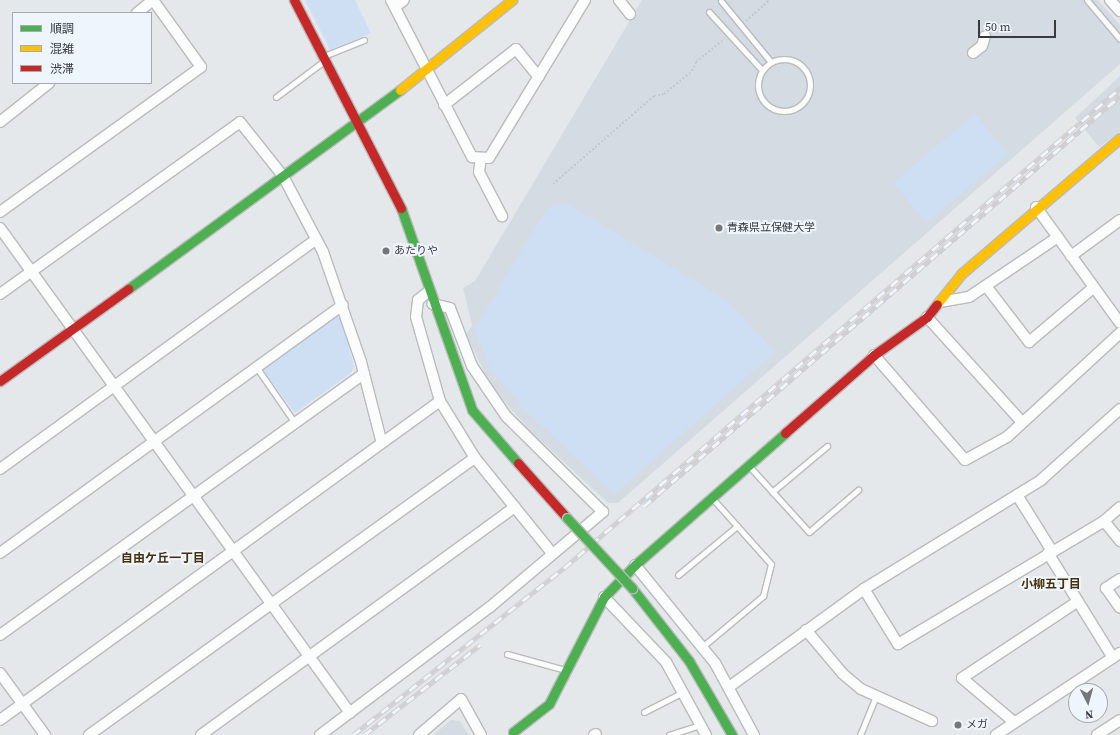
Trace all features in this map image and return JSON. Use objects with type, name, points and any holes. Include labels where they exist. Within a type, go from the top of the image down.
[{"type":"street","points":[[0,212],[201,67],[153,0],[138,12]]},
{"type":"street","points":[[294,0],[406,219],[432,304],[472,410],[567,518],[632,588],[689,661],[732,735]]},
{"type":"street","points":[[404,0],[393,4],[472,157],[481,158],[489,158],[585,0]]},
{"type":"street","points":[[0,381],[282,176],[358,123],[512,0]]},
{"type":"street","points":[[620,0],[630,14]]},
{"type":"street","points":[[1110,0],[1120,11]]},
{"type":"street","points":[[973,53],[982,46],[985,36]]},
{"type":"street","points":[[444,105],[516,49],[539,77]]},
{"type":"street","points":[[0,122],[48,84]]},
{"type":"street","points":[[0,294],[240,122],[282,176],[316,239],[343,305],[364,373],[382,440]]},
{"type":"street","points":[[513,732],[549,704],[565,670],[604,597],[635,565],[710,496],[874,355],[927,317],[961,274],[1036,207],[1120,138]]},
{"type":"street","points":[[481,158],[479,172],[502,216]]},
{"type":"street","points":[[1036,207],[1120,323]]},
{"type":"street","points":[[1071,256],[1120,220]]},
{"type":"street","points":[[0,228],[350,713]]},
{"type":"street","points":[[940,302],[964,299],[986,286],[1058,237]]},
{"type":"street","points":[[0,469],[316,239]]},
{"type":"street","points":[[986,286],[1029,342],[1094,287]]},
{"type":"street","points":[[428,292],[418,300],[416,317],[440,401],[475,458],[552,553]]},
{"type":"street","points":[[320,735],[490,607],[602,512],[506,416],[472,366],[450,308],[432,304]]},
{"type":"street","points":[[0,554],[343,305]]},
{"type":"street","points":[[927,317],[1022,422]]},
{"type":"street","points":[[874,355],[961,459],[970,459],[1003,440],[1120,333]]},
{"type":"street","points":[[0,635],[364,373]]},
{"type":"street","points":[[0,720],[382,440],[440,401]]},
{"type":"street","points":[[729,687],[864,589],[1041,480],[1120,409]]},
{"type":"street","points":[[89,735],[475,458]]},
{"type":"street","points":[[996,735],[1116,656],[1078,602],[1017,495]]},
{"type":"street","points":[[201,735],[515,507]]},
{"type":"street","points":[[864,589],[898,644],[1104,521],[1120,507]]},
{"type":"street","points":[[1104,521],[1120,541]]},
{"type":"street","points":[[635,565],[702,647],[729,687],[754,735]]},
{"type":"street","points":[[1120,579],[1106,588],[1120,608]]},
{"type":"street","points":[[604,597],[666,662],[684,692],[706,735]]},
{"type":"street","points":[[1014,722],[962,678],[1078,602]]},
{"type":"street","points":[[806,630],[843,674],[876,696],[932,721]]},
{"type":"street","points":[[0,673],[45,735]]},
{"type":"street","points":[[419,735],[461,699],[481,735]]},
{"type":"street","points":[[1097,735],[1120,720]]},
{"type":"lane","points":[[1087,0],[1120,39]]},
{"type":"lane","points":[[721,2],[771,62]]},
{"type":"lane","points":[[709,12],[729,36],[762,70]]},
{"type":"lane","points":[[276,97],[324,58],[364,40]]},
{"type":"lane","points":[[787,59],[804,69],[810,87],[804,102],[791,111],[768,107],[758,90],[762,70],[771,62],[787,59]]},
{"type":"lane","points":[[257,368],[295,423]]},
{"type":"lane","points":[[772,492],[827,446]]},
{"type":"lane","points":[[747,464],[809,532],[858,490]]},
{"type":"lane","points":[[702,647],[763,596],[771,564],[710,496]]},
{"type":"lane","points":[[678,575],[737,526]]},
{"type":"lane","points":[[507,654],[565,670]]},
{"type":"lane","points":[[644,712],[684,692]]},
{"type":"lane","points":[[860,735],[876,696]]},
{"type":"lane","points":[[669,735],[700,725]]},
{"type":"path","points":[[740,25],[768,0]]},
{"type":"path","points":[[554,184],[729,36]]},
{"type":"shaded area","points":[[305,0],[355,0],[371,33],[330,50]]},
{"type":"shaded area","name":"青森県立保健大学","points":[[642,0],[1098,0],[1120,25],[1120,64],[618,503],[608,503],[528,429],[490,384],[466,334],[472,326],[463,288],[475,281]]},
{"type":"shaded area","points":[[1120,76],[1120,132],[1099,147],[1075,118]]},
{"type":"shaded area","points":[[975,114],[1008,154],[926,223],[893,183]]},
{"type":"shaded area","points":[[564,202],[728,301],[775,352],[614,494],[524,409],[491,370],[474,330],[547,208]]},
{"type":"shaded area","points":[[335,317],[341,318],[354,366],[351,373],[295,413],[263,370]]},
{"type":"shaded area","points":[[451,720],[460,721],[469,735],[433,735]]},
{"type":"railway","points":[[353,735],[564,568],[1120,88]]},
{"type":"railway","points":[[644,506],[1120,96]]},
{"type":"railway","points":[[364,735],[480,645]]},
{"type":"traffic: fast","points":[[128,289],[400,90]]},
{"type":"traffic: fast","points":[[401,208],[472,410],[518,463]]},
{"type":"traffic: fast","points":[[513,732],[549,704],[604,597],[635,565],[785,433]]},
{"type":"traffic: fast","points":[[567,518],[632,588]]},
{"type":"traffic: fast","points":[[632,588],[689,661],[732,735]]},
{"type":"traffic: slow","points":[[400,90],[512,0]]},
{"type":"traffic: slow","points":[[937,304],[961,274],[1120,138]]},
{"type":"traffic: jam","points":[[294,0],[401,208]]},
{"type":"traffic: jam","points":[[0,381],[128,289]]},
{"type":"traffic: jam","points":[[785,433],[874,355],[927,317],[937,304]]},
{"type":"traffic: jam","points":[[518,463],[567,518]]},
{"type":"place","name":"青森県立保健大学","points":[[719,228]]},
{"type":"place","name":"あたりや","points":[[386,251]]},
{"type":"place","name":"メガ","points":[[958,725]]},
{"type":"district","name":"自由ケ丘一丁目","points":[[163,559]]},
{"type":"district","name":"小柳五丁目","points":[[1051,585]]}]
